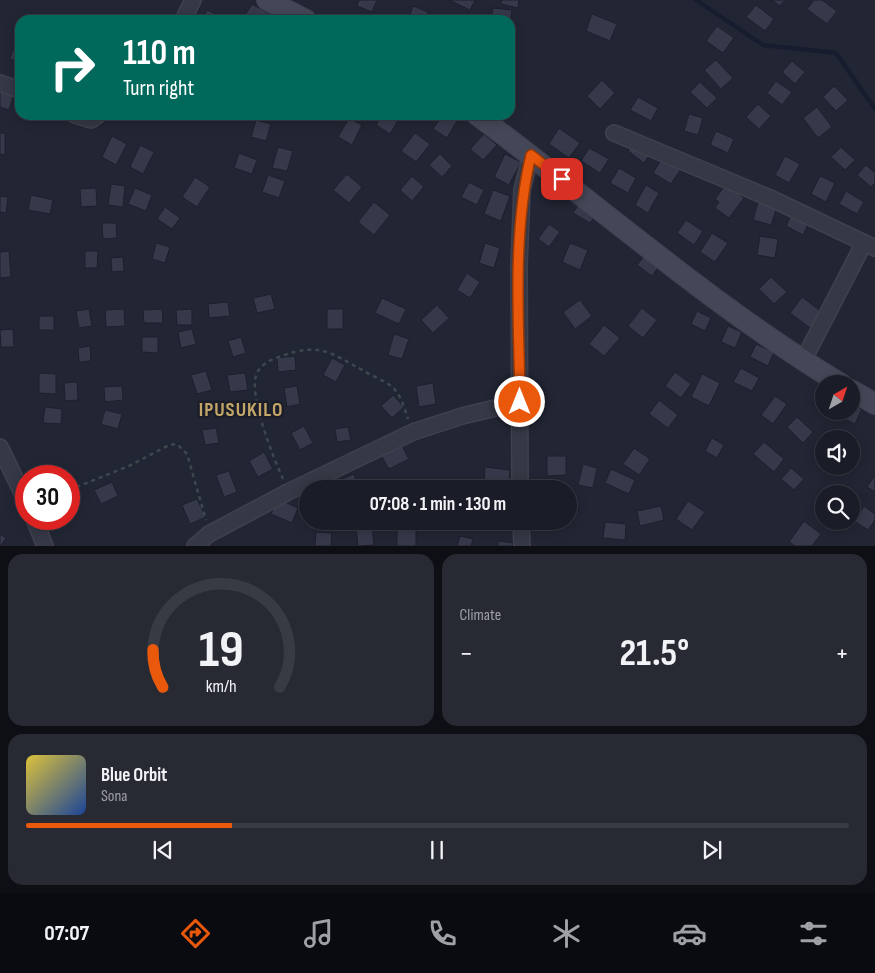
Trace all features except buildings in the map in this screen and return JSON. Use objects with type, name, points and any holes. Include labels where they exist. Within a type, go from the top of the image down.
[{"type":"street","points":[[185,15],[193,0]]},
{"type":"street","points":[[267,0],[296,15]]},
{"type":"street","points":[[0,83],[15,88]]},
{"type":"street","points":[[484,120],[685,276],[827,375]]},
{"type":"street","points":[[614,133],[770,198],[870,246],[803,360]]},
{"type":"street","points":[[520,480],[519,266],[522,190],[531,155]]},
{"type":"street","points":[[860,395],[875,404]]},
{"type":"street","points":[[195,546],[209,534],[288,492],[412,432],[462,416],[520,402]]},
{"type":"street","points":[[0,447],[15,478]]},
{"type":"street","points":[[38,530],[45,546]]},
{"type":"street","points":[[521,530],[522,546]]},
{"type":"path","points":[[288,492],[260,416],[255,386],[257,373],[268,361],[302,349],[322,350],[342,357],[396,391],[401,398],[412,432]]},
{"type":"path","points":[[80,486],[129,466],[169,445],[176,444],[187,454],[209,534]]},
{"type":"waterway","points":[[696,0],[763,45],[836,53],[875,109]]},
{"type":"district","name":"IPUSUKILO","points":[[241,409]]},
{"type":"route","points":[[520,402],[519,266],[522,190],[531,155],[562,179]]}]
